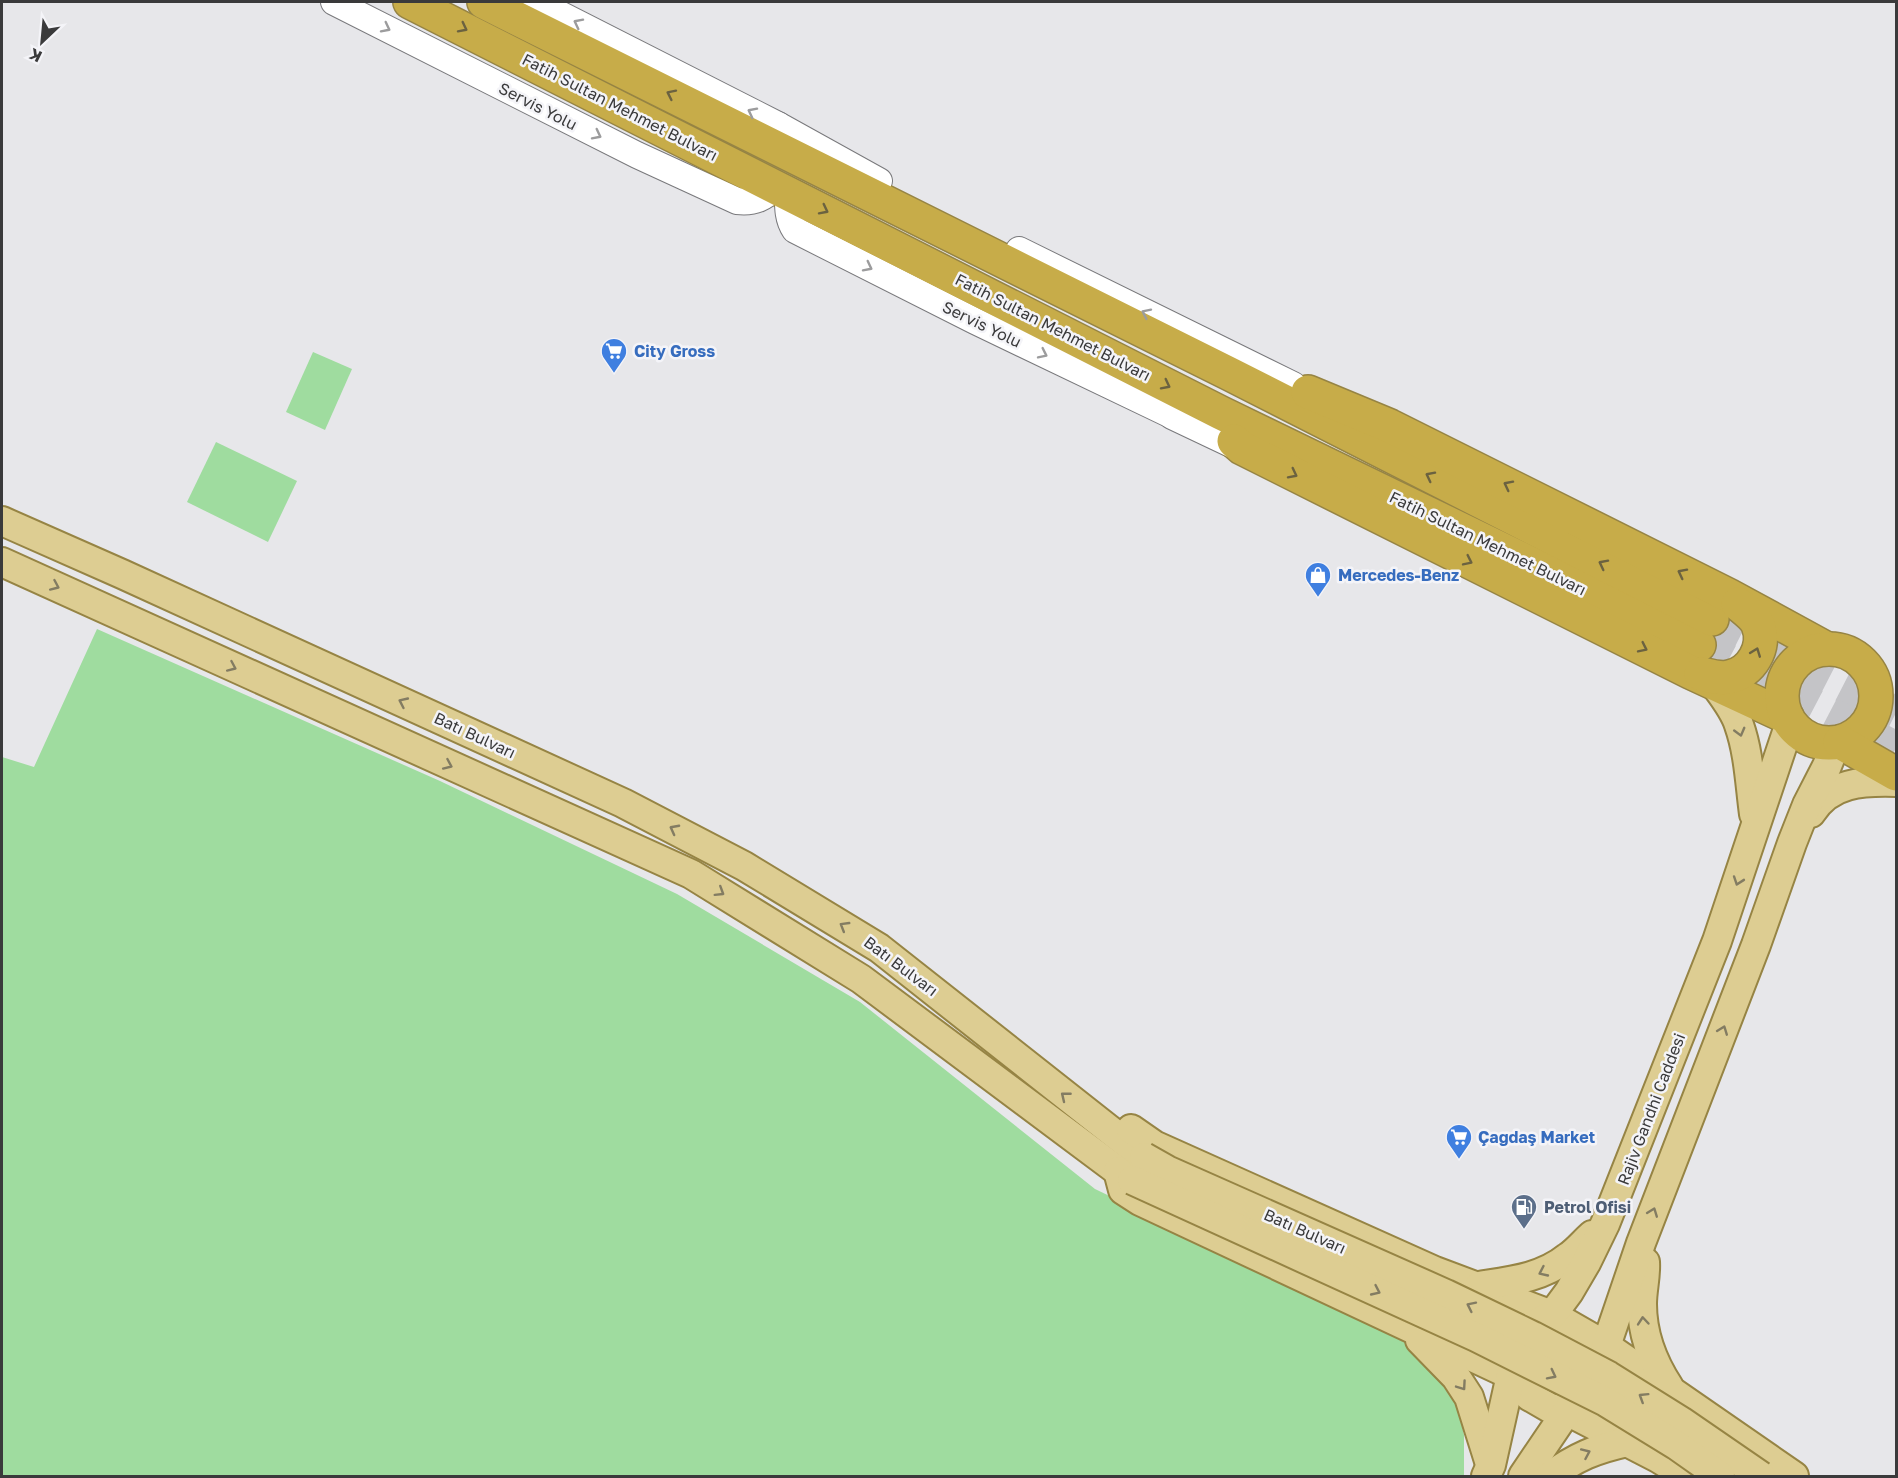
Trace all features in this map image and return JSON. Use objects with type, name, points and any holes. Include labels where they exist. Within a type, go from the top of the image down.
[{"type":"highway","name":"Fatih Sultan Mehmet Bulvarı","points":[[411,2],[1214,409],[1708,643]]},
{"type":"highway","name":"Fatih Sultan Mehmet Bulvarı","points":[[484,2],[783,139],[846,184],[1230,374],[1708,643]]},
{"type":"highway","points":[[1214,409],[1228,436],[1242,448],[1262,458],[1708,643],[1847,652],[1883,676],[1876,688],[1875,709],[1869,722],[1848,740],[1838,742],[1816,742],[1801,735],[1708,643],[1390,426],[1293,386],[1230,374]]},
{"type":"highway","points":[[1788,720],[1783,708],[1781,693],[1785,678],[1793,665],[1805,655],[1819,649],[1827,649]]},
{"type":"highway","points":[[1838,742],[1896,774]]},
{"type":"highway","points":[[1896,744],[1896,753]]},
{"type":"main road","name":"Batı Bulvarı","points":[[2,521],[623,803],[744,866],[879,948],[962,1012],[1101,1124],[1131,1169]]},
{"type":"main road","name":"Batı Bulvarı","points":[[2,562],[691,874],[861,979],[1131,1169],[1596,1396],[1676,1445],[1720,1476]]},
{"type":"main road","points":[[1708,643],[1739,725],[1747,758],[1755,825]]},
{"type":"main road","name":"Rajiv Gandhi Caddesi","points":[[1488,1471],[1511,1375],[1523,1339],[1532,1326],[1552,1315],[1586,1263],[1605,1224],[1717,941],[1788,720]]},
{"type":"main road","points":[[1523,1476],[1568,1411],[1585,1404],[1599,1382],[1606,1346],[1641,1243],[1756,945],[1792,843],[1807,805],[1838,742]]},
{"type":"main road","points":[[1792,843],[1816,804],[1836,788],[1864,781],[1896,782]]},
{"type":"main road","points":[[1101,1124],[1124,1124],[1154,1145],[1435,1271],[1552,1315],[1606,1346],[1794,1476]]},
{"type":"main road","points":[[1131,1169],[1123,1190],[1140,1201],[1511,1375],[1529,1395],[1550,1407],[1568,1411],[1687,1476]]},
{"type":"main road","name":"Batı Bulvarı","points":[[1131,1169],[1167,1170],[1446,1294],[1533,1336],[1609,1376],[1681,1421],[1761,1476]]},
{"type":"main road","points":[[1478,1286],[1532,1277],[1551,1269],[1568,1258],[1605,1224]]},
{"type":"main road","points":[[1641,1243],[1645,1264],[1642,1302],[1643,1328],[1660,1374],[1673,1394]]},
{"type":"main road","points":[[1408,1327],[1455,1377],[1469,1397],[1488,1471]]},
{"type":"main road","points":[[1550,1476],[1575,1458],[1597,1448],[1627,1442]]},
{"type":"street","name":"Servis Yolu","points":[[333,2],[637,155],[737,201],[975,321],[1169,414],[1185,416],[1214,409]]},
{"type":"street","name":"Fatih Sultan Mehmet Bulvarı","points":[[536,2],[783,139]]},
{"type":"street","points":[[783,139],[879,181],[1293,386]]},
{"type":"street","points":[[846,184],[879,181]]},
{"type":"street","points":[[737,201],[760,200],[783,189],[791,225],[795,230]]},
{"type":"street","points":[[1169,414],[1262,458]]},
{"type":"green space","points":[[313,352],[352,369],[325,430],[286,412]]},
{"type":"green space","points":[[216,442],[297,481],[268,542],[187,502]]},
{"type":"green space","points":[[97,629],[440,781],[677,894],[860,1002],[1095,1189],[1386,1329],[1433,1364],[1457,1403],[1464,1435],[1464,1476],[2,1476],[2,757],[34,767]]},
{"type":"tunnel","points":[[1712,619],[1896,713]]},
{"type":"tunnel","points":[[1699,645],[1896,748]]},
{"type":"place","name":"City Gross","points":[[614,374]]},
{"type":"place","name":"Mercedes-Benz","points":[[1318,598]]},
{"type":"place","name":"Çağdaş Market","points":[[1459,1160]]},
{"type":"place","name":"Petrol Ofisi","points":[[1524,1230]]}]
